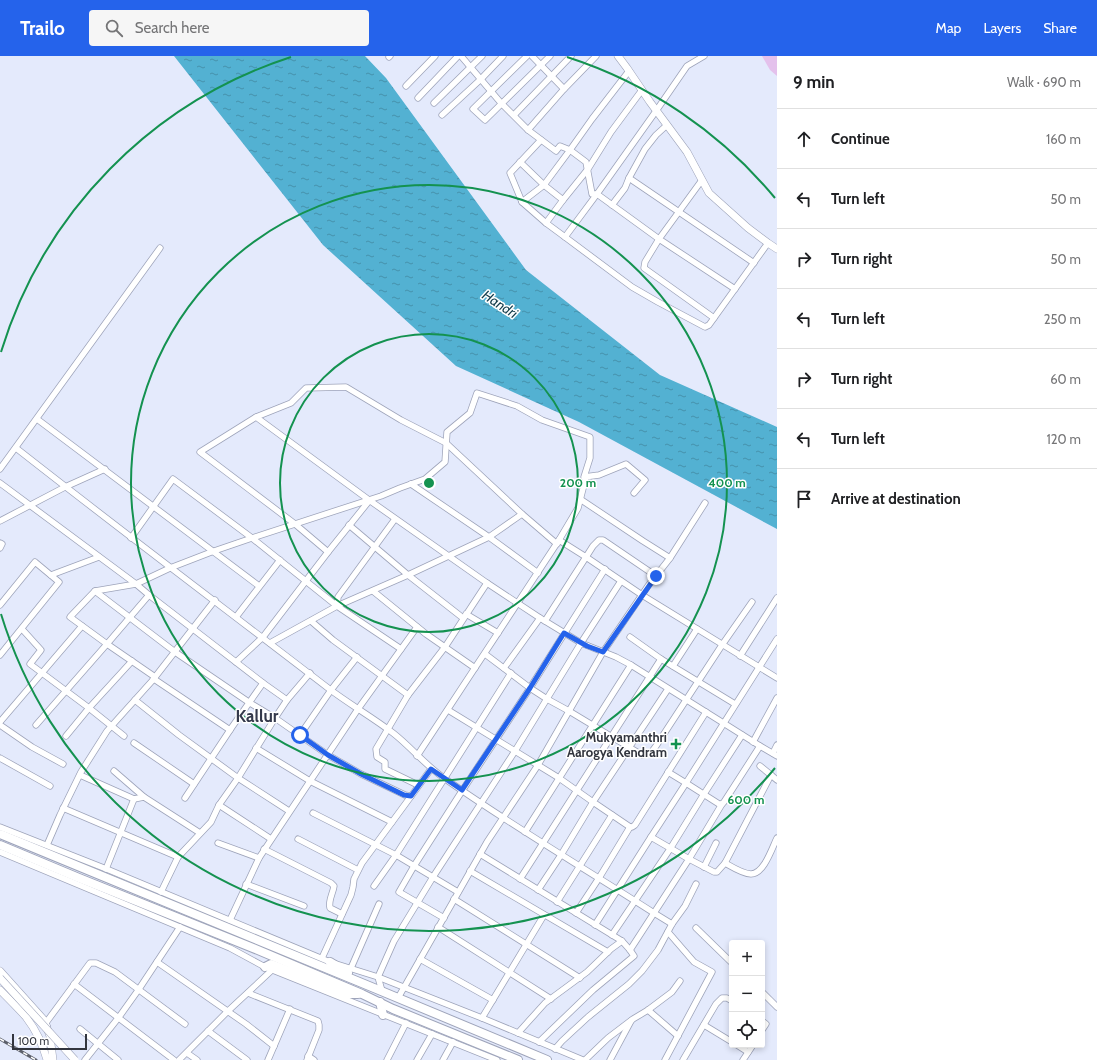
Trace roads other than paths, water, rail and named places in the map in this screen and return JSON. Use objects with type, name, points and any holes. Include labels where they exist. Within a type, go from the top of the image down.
[{"type":"highway","points":[[0,834],[547,1060]]},
{"type":"highway","points":[[0,845],[253,948],[362,994],[393,1009],[518,1060]]},
{"type":"highway","points":[[330,962],[367,985]]},
{"type":"highway","points":[[268,968],[271,964],[347,994],[362,994]]},
{"type":"highway","points":[[380,1002],[383,1015]]},
{"type":"main road","points":[[618,56],[656,111],[687,152],[709,193],[748,228],[777,249]]},
{"type":"main road","points":[[0,972],[45,1022],[50,1036],[54,1060]]},
{"type":"main road","points":[[0,978],[75,1060]]},
{"type":"main road","points":[[0,990],[26,1017],[33,1027],[47,1060]]},
{"type":"street","points":[[406,86],[435,56]]},
{"type":"street","points":[[418,98],[458,56]]},
{"type":"street","points":[[461,56],[491,92],[528,130],[556,151],[560,146],[570,150],[586,162],[592,194],[598,194],[659,239],[735,289]]},
{"type":"street","points":[[434,103],[482,56]]},
{"type":"street","points":[[442,114],[481,79],[503,56]]},
{"type":"street","points":[[527,56],[473,109],[485,120],[550,56]]},
{"type":"street","points":[[532,56],[564,89]]},
{"type":"street","points":[[514,115],[571,56]]},
{"type":"street","points":[[528,130],[564,89],[596,56]]},
{"type":"street","points":[[564,237],[598,194],[687,66],[704,56]]},
{"type":"street","points":[[522,202],[544,184],[629,71]]},
{"type":"street","points":[[546,223],[588,169],[611,132],[642,90]]},
{"type":"street","points":[[612,205],[625,188],[645,150],[656,135],[667,126]]},
{"type":"street","points":[[541,140],[510,173],[522,202],[564,237],[632,287],[705,327],[709,325],[768,243]]},
{"type":"street","points":[[520,162],[563,200]]},
{"type":"street","points":[[630,178],[754,263]]},
{"type":"street","points":[[702,180],[659,239],[645,262],[644,268],[714,318]]},
{"type":"street","points":[[0,469],[160,248]]},
{"type":"street","points":[[328,552],[295,524],[200,452],[256,417],[291,403],[306,388],[346,387],[401,420],[446,443],[522,514],[558,542],[586,557],[642,595],[777,678]]},
{"type":"street","points":[[230,730],[154,678],[70,617],[95,592],[136,584],[170,568],[214,551],[369,500],[426,479],[445,462],[447,432],[470,413],[477,393],[517,406],[542,420],[590,437],[590,458],[584,477],[586,477],[578,508],[538,573],[417,756]]},
{"type":"street","points":[[256,417],[395,519],[564,633],[581,643],[616,657],[631,665],[753,742],[775,754],[777,745]]},
{"type":"street","points":[[37,419],[105,468],[259,586]]},
{"type":"street","points":[[16,448],[170,568],[215,600],[331,690],[388,730],[431,769],[503,818],[672,924]]},
{"type":"street","points":[[586,477],[599,475],[626,464],[644,480],[634,493]]},
{"type":"street","points":[[0,521],[105,468]]},
{"type":"street","points":[[131,538],[173,479],[252,538],[337,606],[401,649]]},
{"type":"street","points":[[0,483],[136,584],[287,700]]},
{"type":"street","points":[[411,484],[489,537],[538,573]]},
{"type":"street","points":[[580,499],[670,558]]},
{"type":"street","points":[[236,662],[263,637],[369,500]]},
{"type":"street","points":[[398,998],[480,854],[538,765],[603,652],[642,595],[670,558],[705,502]]},
{"type":"street","points":[[270,643],[337,606],[373,591],[489,537],[522,514]]},
{"type":"street","points":[[337,606],[338,597],[395,519]]},
{"type":"street","points":[[349,525],[408,575],[465,616],[498,633]]},
{"type":"street","points":[[504,668],[542,619],[596,542],[599,540],[603,540],[656,576]]},
{"type":"street","points":[[0,543],[2,544],[0,548]]},
{"type":"street","points":[[50,575],[99,557]]},
{"type":"street","points":[[236,617],[280,560]]},
{"type":"street","points":[[0,605],[35,562],[59,582],[0,655]]},
{"type":"street","points":[[444,918],[399,892],[462,790],[530,688],[605,569]]},
{"type":"street","points":[[382,991],[378,977],[394,941],[417,902],[515,751],[621,581]]},
{"type":"street","points":[[418,785],[385,769],[386,762],[377,757],[376,749],[408,695],[445,647],[487,582]]},
{"type":"street","points":[[373,591],[417,627],[476,668]]},
{"type":"street","points":[[95,592],[175,652],[328,755],[361,774],[404,795],[411,796]]},
{"type":"street","points":[[36,725],[149,595]]},
{"type":"street","points":[[740,656],[777,598]]},
{"type":"street","points":[[47,846],[63,808],[80,775],[108,731],[154,678],[215,600]]},
{"type":"street","points":[[485,654],[547,699],[570,711],[610,737],[642,755],[646,755],[651,753],[752,602]]},
{"type":"street","points":[[311,621],[408,695]]},
{"type":"street","points":[[0,722],[82,626]]},
{"type":"street","points":[[230,920],[264,849],[358,709],[417,627]]},
{"type":"street","points":[[22,629],[41,650],[30,664],[41,674],[89,708],[124,736]]},
{"type":"street","points":[[673,666],[697,629]]},
{"type":"street","points":[[630,637],[698,682],[736,704]]},
{"type":"street","points":[[595,925],[777,639]]},
{"type":"street","points":[[300,735],[331,690],[357,657]]},
{"type":"street","points":[[520,879],[661,658]]},
{"type":"street","points":[[66,736],[89,708],[132,661]]},
{"type":"street","points":[[525,832],[631,665]]},
{"type":"street","points":[[161,892],[178,857],[211,822],[219,805],[238,778],[275,718],[287,700],[310,673]]},
{"type":"street","points":[[374,886],[445,779],[511,673]]},
{"type":"street","points":[[185,798],[230,730],[264,683]]},
{"type":"street","points":[[538,890],[628,747],[668,688]]},
{"type":"street","points":[[753,742],[777,698]]},
{"type":"street","points":[[135,700],[238,778],[289,811]]},
{"type":"street","points":[[448,710],[559,778],[630,827]]},
{"type":"street","points":[[576,913],[630,827],[635,825],[706,712]]},
{"type":"street","points":[[0,725],[32,747],[63,764]]},
{"type":"street","points":[[612,935],[670,849],[742,735]]},
{"type":"street","points":[[134,743],[194,784]]},
{"type":"street","points":[[630,950],[689,860],[722,804],[760,746]]},
{"type":"street","points":[[256,748],[310,781],[392,822]]},
{"type":"street","points":[[0,758],[50,786]]},
{"type":"street","points":[[760,766],[777,780]]},
{"type":"street","points":[[322,958],[351,895],[354,879],[358,870],[431,769]]},
{"type":"street","points":[[114,771],[144,797],[200,833]]},
{"type":"street","points":[[668,772],[719,804],[722,804]]},
{"type":"street","points":[[80,775],[134,799],[144,797]]},
{"type":"street","points":[[651,837],[689,860],[717,872],[725,864],[771,775]]},
{"type":"street","points":[[106,869],[134,799]]},
{"type":"street","points":[[219,805],[271,840]]},
{"type":"street","points":[[63,808],[178,857]]},
{"type":"street","points":[[313,813],[376,844],[458,892]]},
{"type":"street","points":[[557,902],[612,815]]},
{"type":"street","points":[[0,827],[106,869],[330,962],[404,987],[584,1060],[608,1038],[672,992],[680,981]]},
{"type":"street","points":[[725,864],[750,874],[758,872],[763,868],[777,838]]},
{"type":"street","points":[[298,839],[358,870]]},
{"type":"street","points":[[218,843],[259,858]]},
{"type":"street","points":[[704,867],[716,843]]},
{"type":"street","points":[[264,849],[332,883],[334,886],[334,892],[329,904],[330,908],[342,914]]},
{"type":"street","points":[[0,852],[230,948],[268,968],[495,1060]]},
{"type":"street","points":[[480,854],[622,941],[634,956],[593,990],[539,1042]]},
{"type":"street","points":[[470,871],[608,952]]},
{"type":"street","points":[[246,884],[304,906]]},
{"type":"street","points":[[555,1049],[588,1017],[629,984],[650,962],[672,924],[685,906],[696,884]]},
{"type":"street","points":[[454,899],[580,978]]},
{"type":"street","points":[[351,968],[378,904]]},
{"type":"street","points":[[482,1018],[544,915]]},
{"type":"street","points":[[85,1060],[139,989],[180,927]]},
{"type":"street","points":[[438,927],[551,999]]},
{"type":"street","points":[[696,928],[729,960]]},
{"type":"street","points":[[664,1060],[712,972],[694,962],[668,932]]},
{"type":"street","points":[[518,1034],[545,1004],[580,978],[622,941]]},
{"type":"street","points":[[420,959],[492,1000]]},
{"type":"street","points":[[157,962],[228,1011],[274,1046]]},
{"type":"street","points":[[79,1060],[45,1022],[90,963],[96,963],[116,972],[185,1024]]},
{"type":"street","points":[[179,1060],[248,993],[268,968]]},
{"type":"street","points":[[74,984],[174,1060]]},
{"type":"street","points":[[248,993],[318,1021],[319,1030],[308,1058],[314,1060]]},
{"type":"street","points":[[765,995],[777,1007]]},
{"type":"street","points":[[683,1060],[716,1004],[722,998],[729,999]]},
{"type":"street","points":[[268,1060],[290,1009]]},
{"type":"street","points":[[648,1010],[678,1036]]},
{"type":"street","points":[[610,1060],[633,1019]]},
{"type":"street","points":[[387,1060],[406,1023]]},
{"type":"street","points":[[704,1025],[729,1040]]},
{"type":"street","points":[[80,1029],[118,1060]]},
{"type":"street","points":[[208,1031],[247,1060]]},
{"type":"street","points":[[417,1060],[432,1034]]},
{"type":"street","points":[[443,1060],[453,1042]]},
{"type":"street","points":[[742,1048],[748,1052]]},
{"type":"street","points":[[743,1060],[750,1048]]},
{"type":"street","points":[[187,1053],[197,1060]]},
{"type":"water","name":"Handri","points":[[174,56],[365,56],[386,78],[526,270],[660,375],[777,427],[777,529],[579,422],[456,366],[323,245]]},
{"type":"railway","points":[[0,1039],[36,1060]]},
{"type":"place","name":"Mukyamanthri Aarogya Kendram","points":[[676,744]]},
{"type":"district","name":"Kallur","points":[[257,716]]}]
